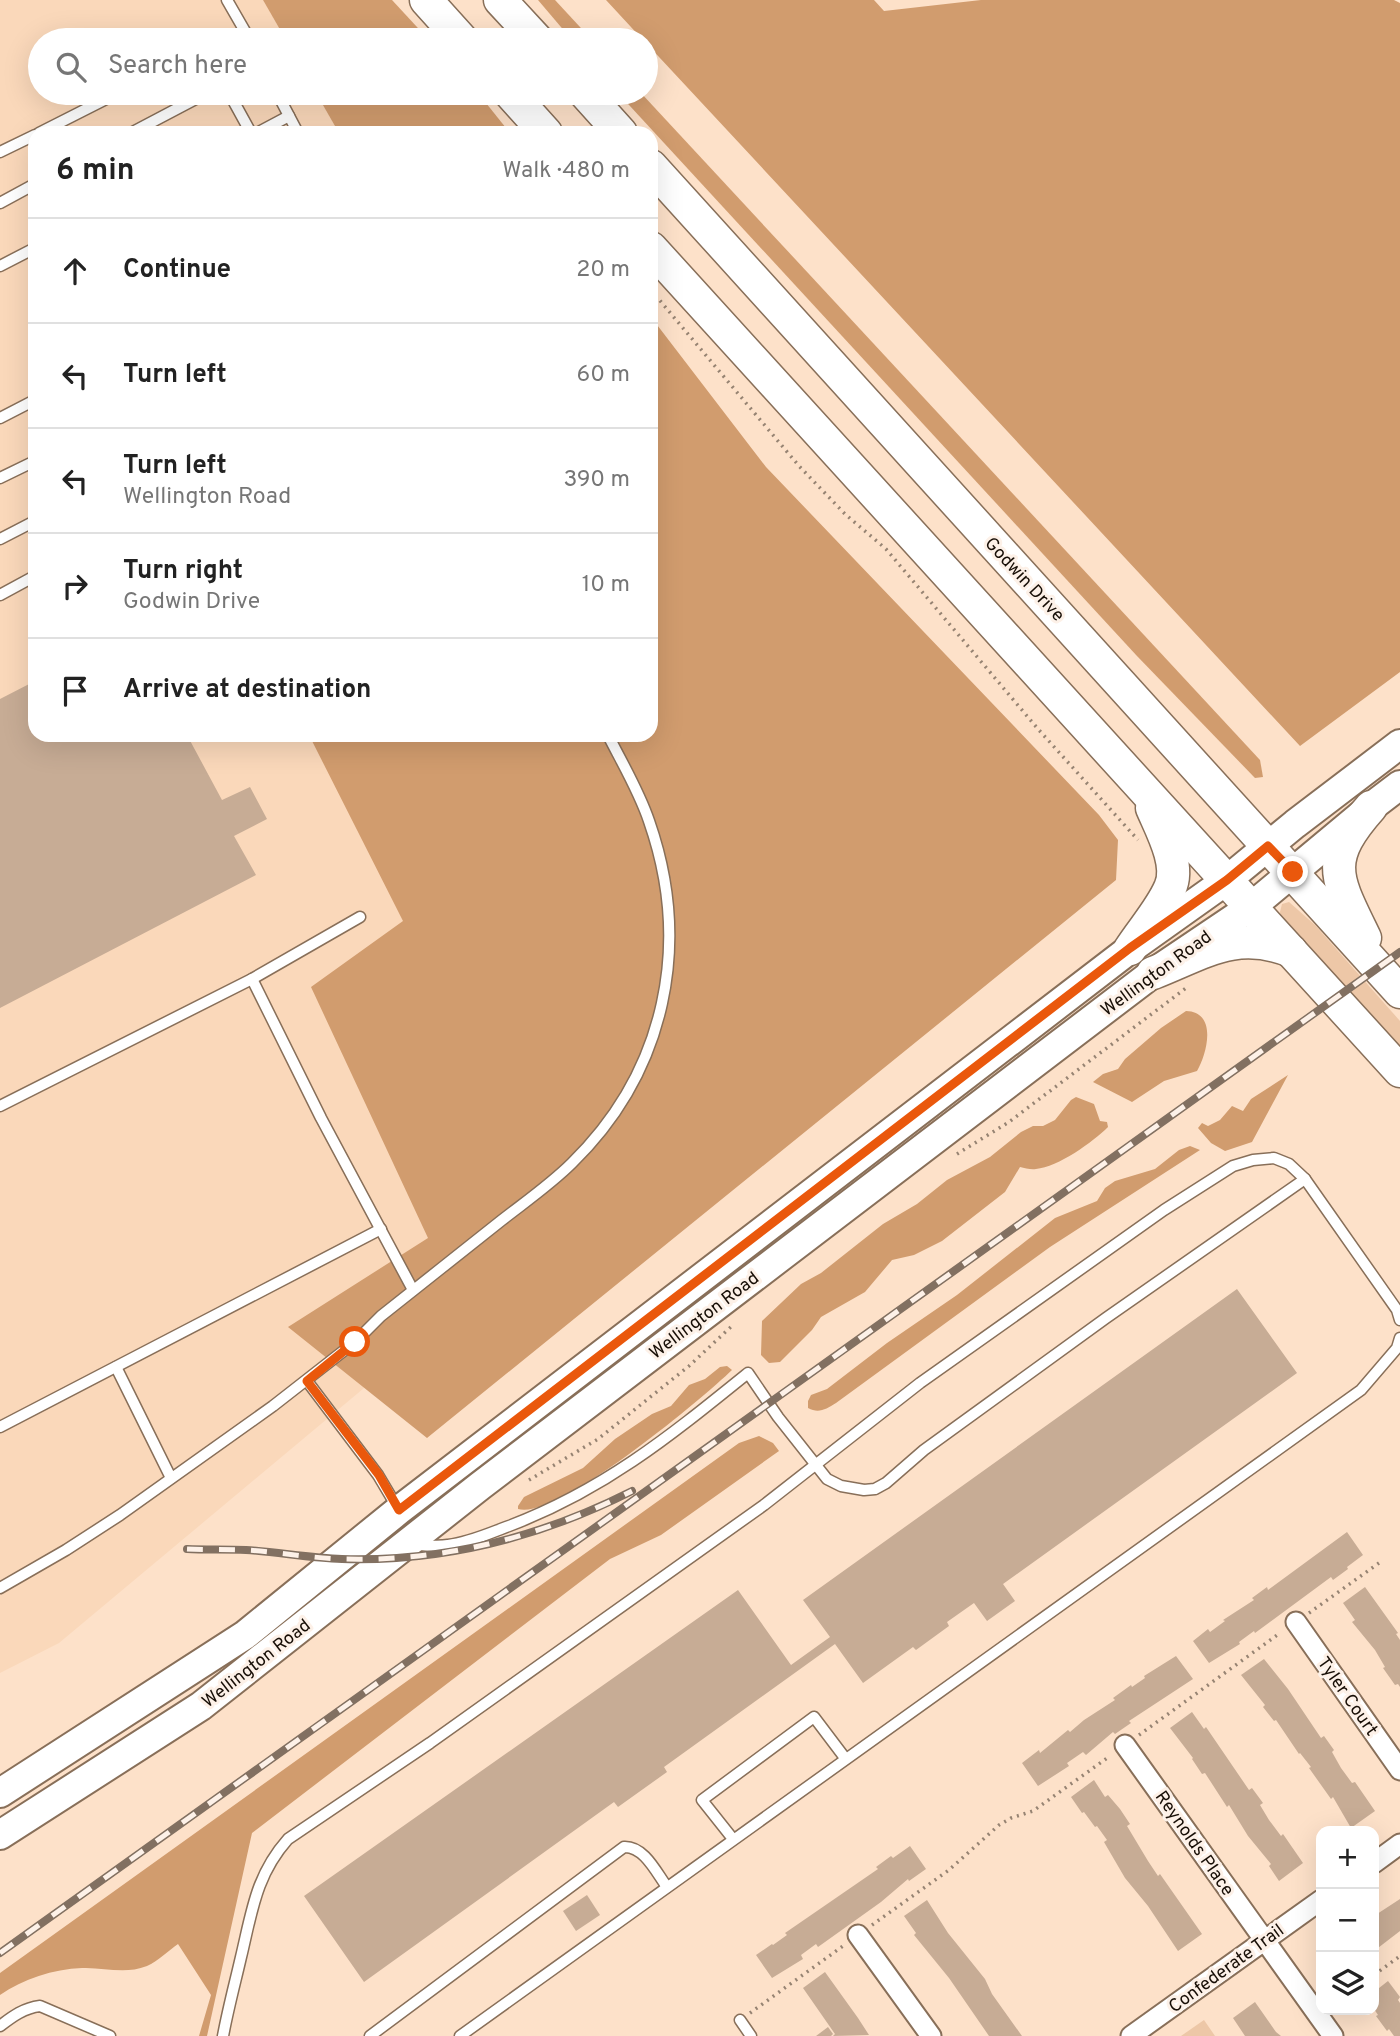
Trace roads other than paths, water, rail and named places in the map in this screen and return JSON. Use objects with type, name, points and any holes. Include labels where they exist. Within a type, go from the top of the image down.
[{"type":"main road","points":[[426,0],[451,28]]},
{"type":"main road","points":[[500,0],[526,28]]},
{"type":"main road","points":[[521,105],[540,126]]},
{"type":"main road","points":[[596,105],[615,126]]},
{"type":"main road","name":"Godwin Drive","points":[[658,174],[1400,992]]},
{"type":"main road","points":[[658,256],[1400,1072]]},
{"type":"main road","name":"Wellington Road","points":[[0,1793],[245,1635],[399,1510],[1130,948],[1227,880],[1400,744]]},
{"type":"main road","name":"Wellington Road","points":[[0,1835],[201,1706],[404,1545],[1153,973],[1251,907],[1400,785]]},
{"type":"main road","points":[[1130,948],[1171,887],[1173,870],[1158,821],[1143,788]]},
{"type":"main road","points":[[1371,807],[1345,839],[1339,860],[1339,872],[1343,893],[1379,967]]},
{"type":"main road","points":[[1153,973],[1228,943],[1253,941],[1273,944],[1291,951]]},
{"type":"street","name":"Tyler Court","points":[[1296,1622],[1400,1770]]},
{"type":"street","name":"Reynolds Place","points":[[1125,1745],[1333,2036]]},
{"type":"street","points":[[1379,1859],[1400,1844]]},
{"type":"street","name":"Confederate Trail","points":[[1131,2036],[1316,1904]]},
{"type":"street","points":[[859,1935],[931,2036]]},
{"type":"lane","points":[[227,0],[243,28]]},
{"type":"lane","points":[[53,126],[94,105]]},
{"type":"lane","points":[[144,126],[184,105]]},
{"type":"lane","points":[[236,105],[250,126]]},
{"type":"lane","points":[[283,105],[294,126]]},
{"type":"lane","points":[[268,126],[289,116]]},
{"type":"lane","points":[[0,152],[28,138]]},
{"type":"lane","points":[[0,203],[28,188]]},
{"type":"lane","points":[[0,266],[28,251]]},
{"type":"lane","points":[[0,418],[28,404]]},
{"type":"lane","points":[[0,478],[28,464]]},
{"type":"lane","points":[[0,539],[28,525]]},
{"type":"lane","points":[[0,595],[28,580]]},
{"type":"lane","points":[[0,1588],[66,1550],[307,1381],[413,1290],[572,1163],[597,1136],[636,1074],[654,1034],[668,971],[671,936],[669,900],[649,820],[612,742]]},
{"type":"lane","points":[[0,1106],[252,979],[360,917]]},
{"type":"lane","points":[[252,979],[321,1118],[413,1290]]},
{"type":"lane","points":[[223,2036],[252,1903],[273,1856],[288,1839],[430,1743],[764,1505],[920,1383],[1164,1210],[1233,1166],[1274,1158],[1289,1164],[1305,1180],[1397,1310],[1400,1320]]},
{"type":"lane","points":[[404,1545],[449,1545],[495,1531],[563,1504],[633,1462],[685,1425],[748,1373],[827,1479],[841,1486],[875,1489],[886,1483],[924,1450],[1106,1318],[1305,1180]]},
{"type":"lane","points":[[0,1427],[381,1229]]},
{"type":"lane","points":[[460,2036],[1361,1390],[1397,1348],[1400,1338]]},
{"type":"lane","points":[[116,1367],[171,1478]]},
{"type":"lane","points":[[307,1381],[379,1475],[399,1510]]},
{"type":"lane","points":[[733,1839],[702,1800],[814,1717],[845,1758]]},
{"type":"lane","points":[[370,2036],[624,1847],[632,1847],[640,1852],[667,1887]]},
{"type":"lane","points":[[0,2026],[29,2008],[40,2006],[110,2036]]},
{"type":"lane","points":[[740,2020],[751,2036]]},
{"type":"railway","points":[[0,1953],[1400,952]]},
{"type":"railway","points":[[187,1549],[246,1550],[342,1559],[418,1556],[455,1551],[527,1534],[632,1491]]}]
